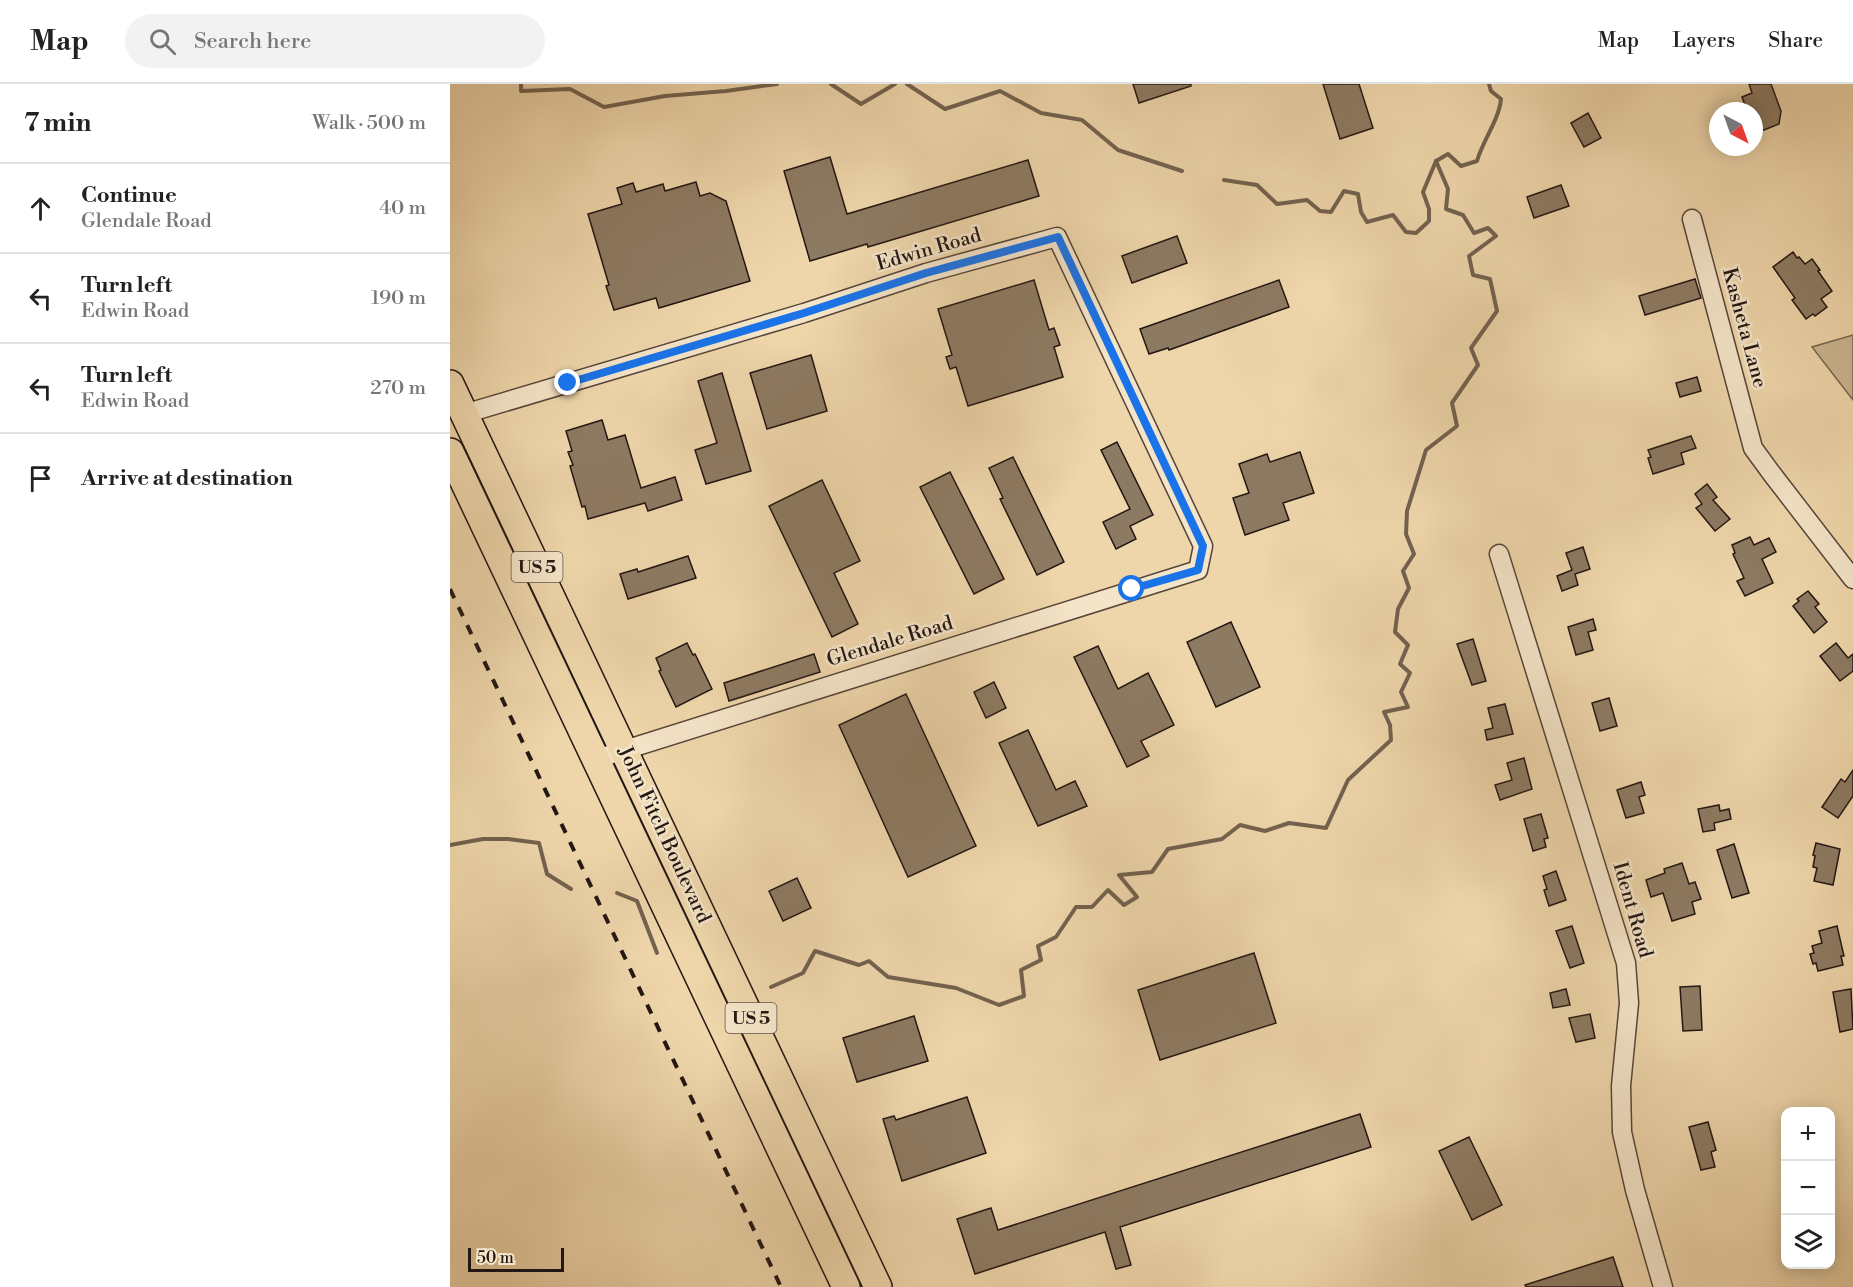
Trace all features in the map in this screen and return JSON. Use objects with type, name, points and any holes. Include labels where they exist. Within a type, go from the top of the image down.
[{"type":"highway","name":"John Fitch Boulevard","points":[[450,384],[878,1287]]},
{"type":"highway","name":"John Fitch Boulevard","points":[[450,452],[846,1287]]},
{"type":"street","name":"Kasheta Lane","points":[[1692,219],[1753,448],[1853,579]]},
{"type":"street","name":"Edwin Road","points":[[464,414],[795,315],[926,273],[1058,237],[1203,546],[1198,570]]},
{"type":"street","name":"Ident Road","points":[[1499,554],[1626,963],[1629,1003],[1621,1086],[1622,1132],[1635,1190],[1663,1287]]},
{"type":"street","name":"Glendale Road","points":[[596,759],[1198,570]]},
{"type":"shaded area","points":[[1853,335],[1853,400],[1812,347]]},
{"type":"building","points":[[1133,84],[1191,84],[1191,86],[1139,103]]},
{"type":"building","points":[[1323,84],[1359,84],[1373,128],[1340,139]]},
{"type":"building","points":[[1749,84],[1771,84],[1781,111],[1779,124],[1763,130],[1763,102],[1744,102],[1742,97],[1752,93]]},
{"type":"building","points":[[1588,113],[1601,138],[1584,147],[1571,123]]},
{"type":"building","points":[[830,157],[847,214],[1028,160],[1039,196],[868,247],[867,244],[810,261],[784,171]]},
{"type":"building","points":[[696,182],[700,196],[710,193],[726,201],[750,281],[659,308],[656,298],[614,310],[588,214],[622,204],[617,188],[633,183],[636,192],[663,184],[665,191]]},
{"type":"building","points":[[1561,185],[1569,206],[1534,218],[1527,197]]},
{"type":"building","points":[[1177,236],[1187,263],[1132,283],[1122,256]]},
{"type":"building","points":[[1793,252],[1805,264],[1812,259],[1832,291],[1821,299],[1827,307],[1815,316],[1813,314],[1806,319],[1792,300],[1795,298],[1773,267]]},
{"type":"building","points":[[1695,279],[1701,298],[1645,315],[1639,296]]},
{"type":"building","points":[[1034,280],[1049,330],[1054,328],[1060,345],[1054,347],[1063,377],[968,406],[956,367],[950,369],[946,357],[952,355],[938,309]]},
{"type":"building","points":[[1279,280],[1289,307],[1169,350],[1168,348],[1149,354],[1140,329]]},
{"type":"building","points":[[811,355],[827,411],[767,429],[750,373]]},
{"type":"building","points":[[722,373],[751,471],[706,484],[695,450],[717,443],[698,381]]},
{"type":"building","points":[[1697,377],[1701,391],[1680,397],[1676,383]]},
{"type":"building","points":[[602,420],[608,440],[625,435],[641,488],[675,477],[682,500],[648,511],[645,503],[588,519],[585,506],[582,507],[570,466],[573,465],[568,452],[572,451],[566,431]]},
{"type":"building","points":[[1691,436],[1696,448],[1681,453],[1684,464],[1653,474],[1648,450]]},
{"type":"building","points":[[1117,442],[1153,515],[1130,526],[1136,539],[1116,549],[1103,522],[1130,509],[1101,450]]},
{"type":"building","points":[[1300,452],[1314,493],[1283,503],[1289,520],[1245,535],[1233,498],[1249,493],[1239,464],[1267,454],[1270,462]]},
{"type":"building","points":[[1013,457],[1064,562],[1037,575],[1000,499],[1003,498],[989,468]]},
{"type":"building","points":[[950,472],[1004,579],[974,594],[920,487]]},
{"type":"building","points":[[822,480],[860,561],[834,573],[858,624],[832,637],[769,506]]},
{"type":"building","points":[[1707,484],[1717,497],[1713,500],[1730,519],[1715,531],[1696,508],[1702,504],[1695,494]]},
{"type":"building","points":[[1750,537],[1754,545],[1769,538],[1776,552],[1762,559],[1773,583],[1745,596],[1737,581],[1744,578],[1733,554],[1735,553],[1732,545]]},
{"type":"building","points":[[1583,547],[1590,569],[1575,574],[1578,585],[1562,591],[1557,576],[1572,570],[1566,553]]},
{"type":"building","points":[[688,556],[696,578],[628,599],[620,574],[637,569],[638,572]]},
{"type":"building","points":[[1808,591],[1819,604],[1815,607],[1827,622],[1814,633],[1793,606],[1799,601],[1797,599]]},
{"type":"building","points":[[1593,619],[1596,630],[1588,632],[1593,650],[1576,655],[1568,627]]},
{"type":"building","points":[[1231,622],[1260,687],[1216,707],[1187,642]]},
{"type":"building","points":[[1473,639],[1486,681],[1472,685],[1457,644]]},
{"type":"building","points":[[687,643],[712,689],[676,707],[659,671],[661,670],[656,658]]},
{"type":"building","points":[[1836,643],[1848,658],[1853,654],[1853,671],[1840,681],[1820,656]]},
{"type":"building","points":[[1098,646],[1118,689],[1148,673],[1174,725],[1141,741],[1149,756],[1127,767],[1074,657]]},
{"type":"building","points":[[814,654],[820,672],[729,701],[724,683]]},
{"type":"building","points":[[994,682],[1006,708],[986,718],[974,692]]},
{"type":"building","points":[[906,694],[976,846],[908,877],[839,725]]},
{"type":"building","points":[[1609,698],[1617,726],[1600,731],[1592,703]]},
{"type":"building","points":[[1505,704],[1513,734],[1487,740],[1485,730],[1493,728],[1488,708]]},
{"type":"building","points":[[1028,730],[1056,790],[1075,781],[1087,806],[1038,826],[999,743]]},
{"type":"building","points":[[1524,758],[1532,789],[1500,800],[1495,785],[1512,780],[1507,763]]},
{"type":"building","points":[[1853,770],[1853,796],[1838,818],[1822,807],[1841,779],[1845,782]]},
{"type":"building","points":[[1641,782],[1645,795],[1639,797],[1644,813],[1626,818],[1617,790]]},
{"type":"building","points":[[1719,805],[1720,811],[1729,809],[1731,819],[1714,823],[1715,830],[1703,832],[1698,809]]},
{"type":"building","points":[[1541,814],[1548,838],[1544,839],[1546,847],[1533,851],[1524,819]]},
{"type":"building","points":[[1816,843],[1840,849],[1833,885],[1814,881],[1817,868],[1813,867],[1815,856],[1813,855]]},
{"type":"building","points":[[1734,844],[1749,893],[1732,898],[1717,850]]},
{"type":"building","points":[[1682,863],[1689,884],[1695,882],[1701,899],[1692,902],[1695,914],[1672,921],[1663,893],[1651,897],[1646,880],[1665,873],[1664,869]]},
{"type":"building","points":[[1556,871],[1566,900],[1549,906],[1543,876]]},
{"type":"building","points":[[797,878],[811,908],[783,921],[769,891]]},
{"type":"building","points":[[1572,926],[1584,963],[1570,968],[1556,931]]},
{"type":"building","points":[[1837,926],[1844,956],[1841,956],[1843,965],[1818,971],[1810,954],[1814,953],[1812,946],[1822,943],[1819,931]]},
{"type":"building","points":[[1254,953],[1276,1023],[1160,1060],[1138,990]]},
{"type":"building","points":[[1700,986],[1702,1030],[1683,1031],[1680,987]]},
{"type":"building","points":[[1566,989],[1570,1005],[1553,1008],[1550,993]]},
{"type":"building","points":[[1851,989],[1853,1029],[1840,1032],[1833,992]]},
{"type":"building","points":[[1590,1014],[1595,1038],[1576,1042],[1569,1018]]},
{"type":"building","points":[[914,1016],[928,1061],[857,1082],[843,1038]]},
{"type":"building","points":[[967,1097],[986,1153],[902,1181],[883,1119],[894,1116],[896,1120]]},
{"type":"building","points":[[1360,1114],[1371,1147],[1120,1227],[1131,1265],[1116,1269],[1105,1232],[975,1274],[957,1219],[991,1208],[998,1230]]},
{"type":"building","points":[[1708,1122],[1716,1150],[1711,1152],[1715,1167],[1701,1170],[1689,1127]]},
{"type":"building","points":[[1469,1137],[1502,1205],[1472,1220],[1439,1151]]},
{"type":"building","points":[[1613,1257],[1623,1287],[1526,1287],[1525,1285]]},
{"type":"waterway","points":[[521,84],[521,91],[570,89],[604,107],[665,96],[777,84]]},
{"type":"waterway","points":[[831,84],[861,104],[895,84]]},
{"type":"waterway","points":[[907,84],[945,109],[1000,91],[1041,113],[1082,120],[1118,150],[1182,171]]},
{"type":"waterway","points":[[1436,161],[1448,154],[1461,166],[1477,161],[1500,107],[1501,99],[1491,91],[1489,84]]},
{"type":"waterway","points":[[1224,180],[1257,185],[1277,204],[1307,200],[1320,211],[1331,212],[1344,191],[1358,194],[1361,212],[1367,222],[1393,215],[1406,232],[1416,233],[1429,221],[1429,209],[1423,192],[1436,161]]},
{"type":"waterway","points":[[771,987],[803,973],[815,951],[859,965],[869,961],[888,977],[956,988],[999,1005],[1024,996],[1021,970],[1041,960],[1038,946],[1056,937],[1076,907],[1092,907],[1108,890],[1124,905],[1137,897],[1119,875],[1152,872],[1168,849],[1222,839],[1240,825],[1265,831],[1289,823],[1326,828],[1348,780],[1391,740],[1390,725],[1384,712],[1408,707],[1401,692],[1410,673],[1400,664],[1408,645],[1395,632],[1398,609],[1409,588],[1403,571],[1414,554],[1406,534],[1407,511],[1426,450],[1457,426],[1452,403],[1478,365],[1471,348],[1497,311],[1490,279],[1473,275],[1469,256],[1496,236],[1488,228],[1474,233],[1463,215],[1446,209],[1448,189],[1436,161]]},
{"type":"waterway","points":[[450,845],[483,839],[539,843],[547,874],[571,889]]},
{"type":"waterway","points":[[617,893],[637,901],[657,953]]},
{"type":"railway","points":[[450,589],[781,1287]]},
{"type":"route","points":[[568,383],[804,313],[926,273],[1058,237],[1203,546],[1198,570],[1132,589]]}]
